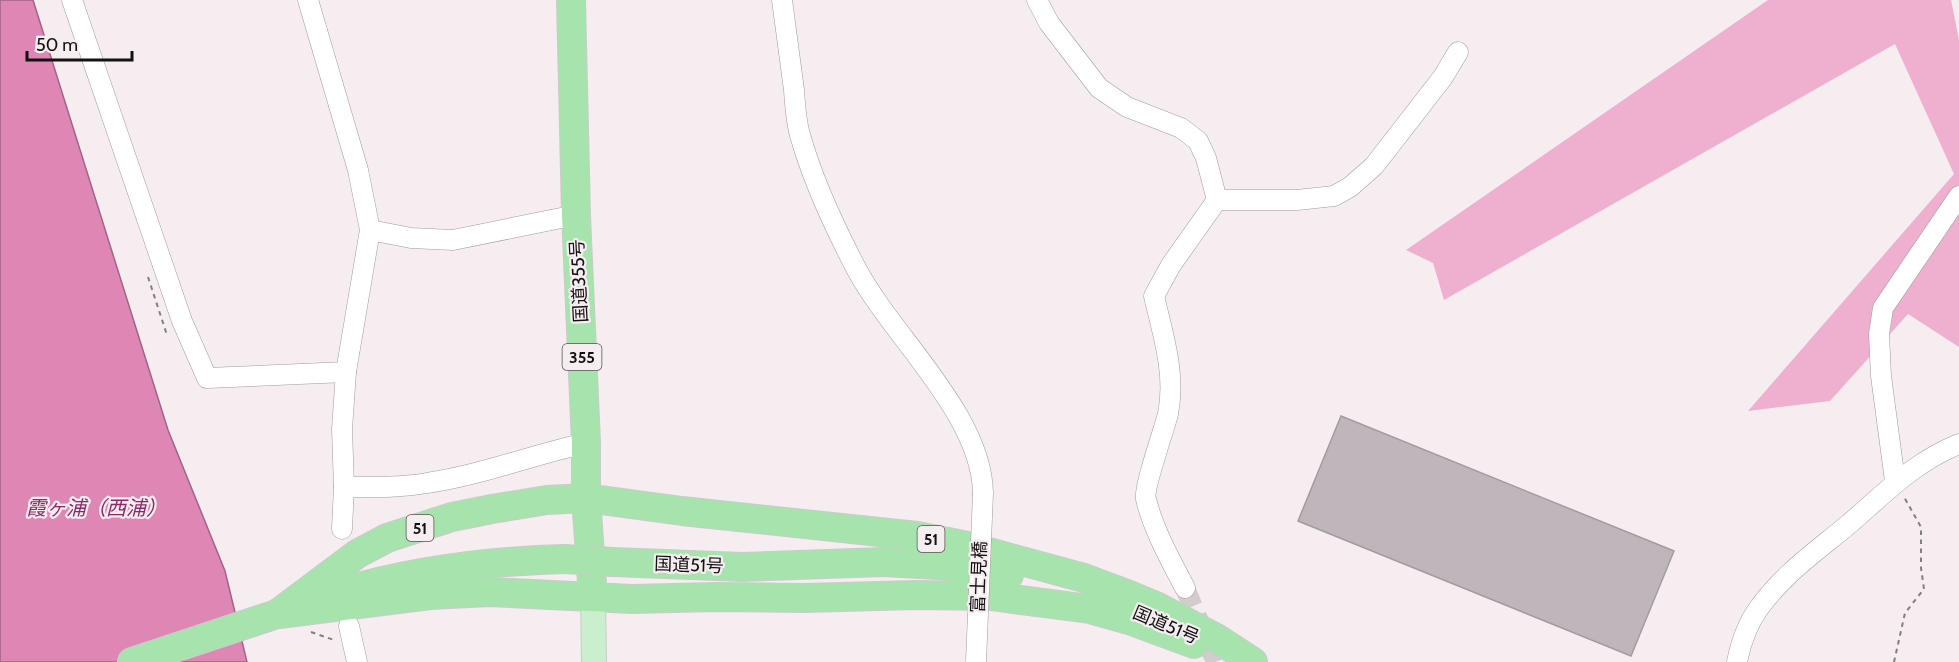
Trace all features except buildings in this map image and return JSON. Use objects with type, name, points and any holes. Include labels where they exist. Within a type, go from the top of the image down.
[{"type":"highway","name":"国道355号","points":[[571,0],[586,498],[594,597]]},
{"type":"highway","name":"51","points":[[274,615],[357,554],[387,538],[453,517],[492,509],[547,500],[586,498],[682,511],[917,536],[963,544],[1084,578],[1127,594],[1199,629],[1253,662]]},
{"type":"highway","name":"国道51号","points":[[132,662],[381,580],[423,571],[480,564],[564,559],[742,567],[883,562],[989,571],[1044,582],[1151,616],[1244,662]]},
{"type":"highway","name":"51","points":[[274,615],[430,595],[478,593],[632,599],[991,596],[1090,609],[1159,631],[1234,662]]},
{"type":"main road","points":[[594,597],[594,662]]},
{"type":"street","points":[[72,0],[182,321],[207,378],[346,372]]},
{"type":"street","points":[[308,0],[358,170],[370,230],[346,372],[342,429],[344,486],[342,529]]},
{"type":"street","name":"富士見橋","points":[[782,0],[799,134],[828,210],[858,271],[894,327],[945,394],[976,452],[981,471],[982,493],[976,662]]},
{"type":"street","points":[[1037,0],[1049,23],[1099,88],[1126,107],[1181,128],[1198,141],[1206,158],[1217,200],[1171,265],[1154,296],[1169,360],[1171,382],[1168,413],[1145,497],[1164,548],[1185,588]]},
{"type":"street","points":[[1217,200],[1297,200],[1334,196],[1350,188],[1374,166],[1443,78],[1458,52]]},
{"type":"street","points":[[1895,481],[1881,376],[1879,334],[1883,308],[1899,281],[1959,196]]},
{"type":"street","points":[[370,230],[411,238],[453,240],[576,215]]},
{"type":"street","points":[[344,486],[407,486],[428,483],[464,476],[553,450],[586,443]]},
{"type":"street","points":[[1737,662],[1747,627],[1773,590],[1895,481],[1928,459],[1959,444]]},
{"type":"street","points":[[349,626],[355,654]]},
{"type":"path","points":[[1894,662],[1905,613],[1924,589],[1921,568],[1921,527],[1895,481]]},
{"type":"path","points":[[309,631],[355,654]]},
{"type":"shaded area","points":[[1768,0],[1951,0],[1959,40],[1959,347],[1908,314],[1830,401],[1748,411],[1954,174],[1895,44],[1444,300],[1433,263],[1406,250]]},
{"type":"water","name":"霞ヶ浦（西浦）","points":[[0,0],[33,0],[168,430],[225,571],[247,662],[0,662]]},
{"type":"tunnel","points":[[1185,588],[1216,662]]}]
